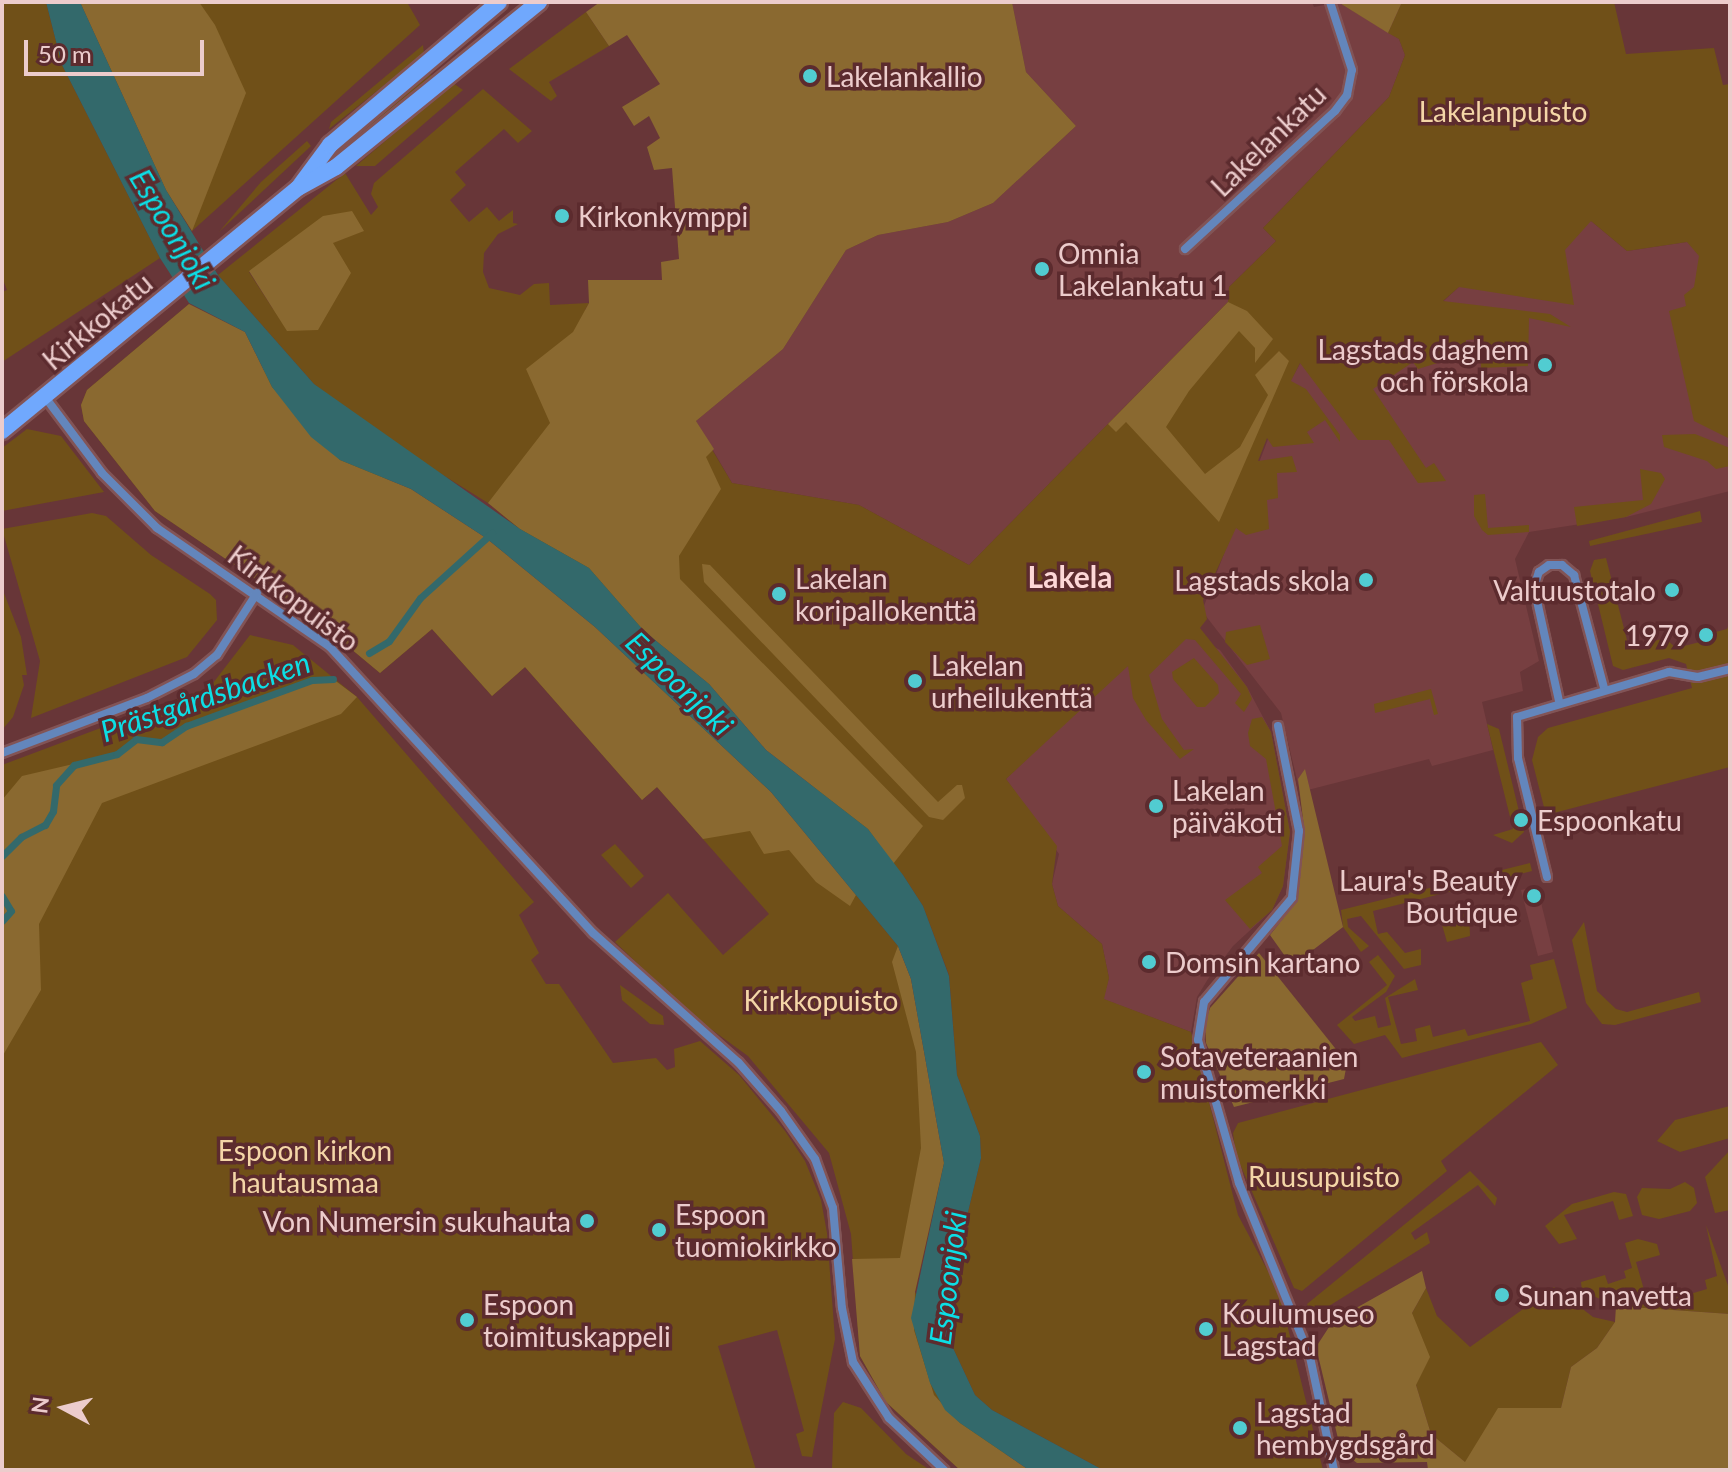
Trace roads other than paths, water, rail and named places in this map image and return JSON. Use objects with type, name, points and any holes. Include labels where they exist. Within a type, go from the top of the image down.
[{"type":"main road","name":"Kirkkokatu","points":[[298,188],[330,145],[499,2]]},
{"type":"main road","name":"Kirkkokatu","points":[[2,431],[298,188],[336,167],[539,2]]},
{"type":"street","name":"Lakelankatu","points":[[1185,249],[1347,95],[1352,70],[1330,2]]},
{"type":"street","name":"Kirkkopuisto","points":[[45,397],[102,473],[157,528],[257,593],[329,646],[379,695],[593,933],[679,1013],[738,1062],[815,1159],[833,1208],[842,1308],[853,1362],[889,1418],[944,1470]]},
{"type":"street","points":[[1559,701],[1534,587],[1539,572],[1549,565],[1562,565],[1574,575],[1604,688]]},
{"type":"street","points":[[2,753],[147,698],[194,674],[217,655],[257,593]]},
{"type":"street","points":[[1547,877],[1514,722],[1521,712],[1669,672],[1698,677],[1730,669]]},
{"type":"street","points":[[1278,726],[1299,831],[1292,898],[1204,1002],[1198,1040],[1239,1183],[1310,1357],[1334,1470]]},
{"type":"water","name":"Espoonjoki","points":[[46,2],[80,2],[166,190],[218,275],[314,384],[520,529],[589,568],[644,631],[709,684],[766,750],[868,829],[903,875],[923,906],[949,976],[957,1075],[980,1136],[981,1158],[963,1233],[952,1320],[953,1348],[975,1395],[992,1410],[1103,1470],[1029,1470],[945,1410],[930,1383],[911,1318],[944,1163],[911,979],[898,946],[771,792],[595,627],[486,538],[411,489],[340,460],[311,437],[272,387],[245,332],[189,303],[160,258],[62,65]]},
{"type":"waterway","name":"Prästgårdsbacken","points":[[369,653],[389,641],[420,598],[492,533]]},
{"type":"waterway","name":"Prästgårdsbacken","points":[[2,856],[21,837],[45,825],[53,811],[56,785],[74,765],[117,754],[136,739],[162,742],[186,726],[312,680],[333,679]]},
{"type":"waterway","name":"Prästgårdsbacken","points":[[2,896],[11,911],[2,921]]},
{"type":"place","name":"Lakelankallio","points":[[810,76]]},
{"type":"place","name":"Kirkonkymppi","points":[[562,216]]},
{"type":"place","name":"Omnia Lakelankatu 1","points":[[1042,269]]},
{"type":"place","name":"Lagstads daghem och förskola","points":[[1545,365]]},
{"type":"place","name":"Lagstads skola","points":[[1366,580]]},
{"type":"place","name":"Valtuustotalo","points":[[1672,590]]},
{"type":"place","name":"Lakelan koripallokenttä","points":[[779,594]]},
{"type":"place","name":"1979","points":[[1706,635]]},
{"type":"place","name":"Lakelan urheilukenttä","points":[[915,681]]},
{"type":"place","name":"Lakelan päiväkoti","points":[[1156,806]]},
{"type":"place","name":"Espoonkatu","points":[[1521,820]]},
{"type":"place","name":"Laura's Beauty Boutique","points":[[1534,896]]},
{"type":"place","name":"Domsin kartano","points":[[1149,962]]},
{"type":"place","name":"Sotaveteraanien muistomerkki","points":[[1144,1072]]},
{"type":"place","name":"Von Numersin sukuhauta","points":[[587,1221]]},
{"type":"place","name":"Espoon tuomiokirkko","points":[[659,1230]]},
{"type":"place","name":"Sunan navetta","points":[[1502,1295]]},
{"type":"place","name":"Espoon toimituskappeli","points":[[467,1320]]},
{"type":"place","name":"Koulumuseo Lagstad","points":[[1206,1329]]},
{"type":"place","name":"Lagstad hembygdsgård","points":[[1240,1428]]},
{"type":"district","name":"Lakela","points":[[1070,576]]},
{"type":"park label","name":"Lakelanpuisto","points":[[1503,111]]},
{"type":"park label","name":"Espoon kirkon hautausmaa","points":[[305,1166]]},
{"type":"park label","name":"Ruusupuisto","points":[[1324,1176]]}]
